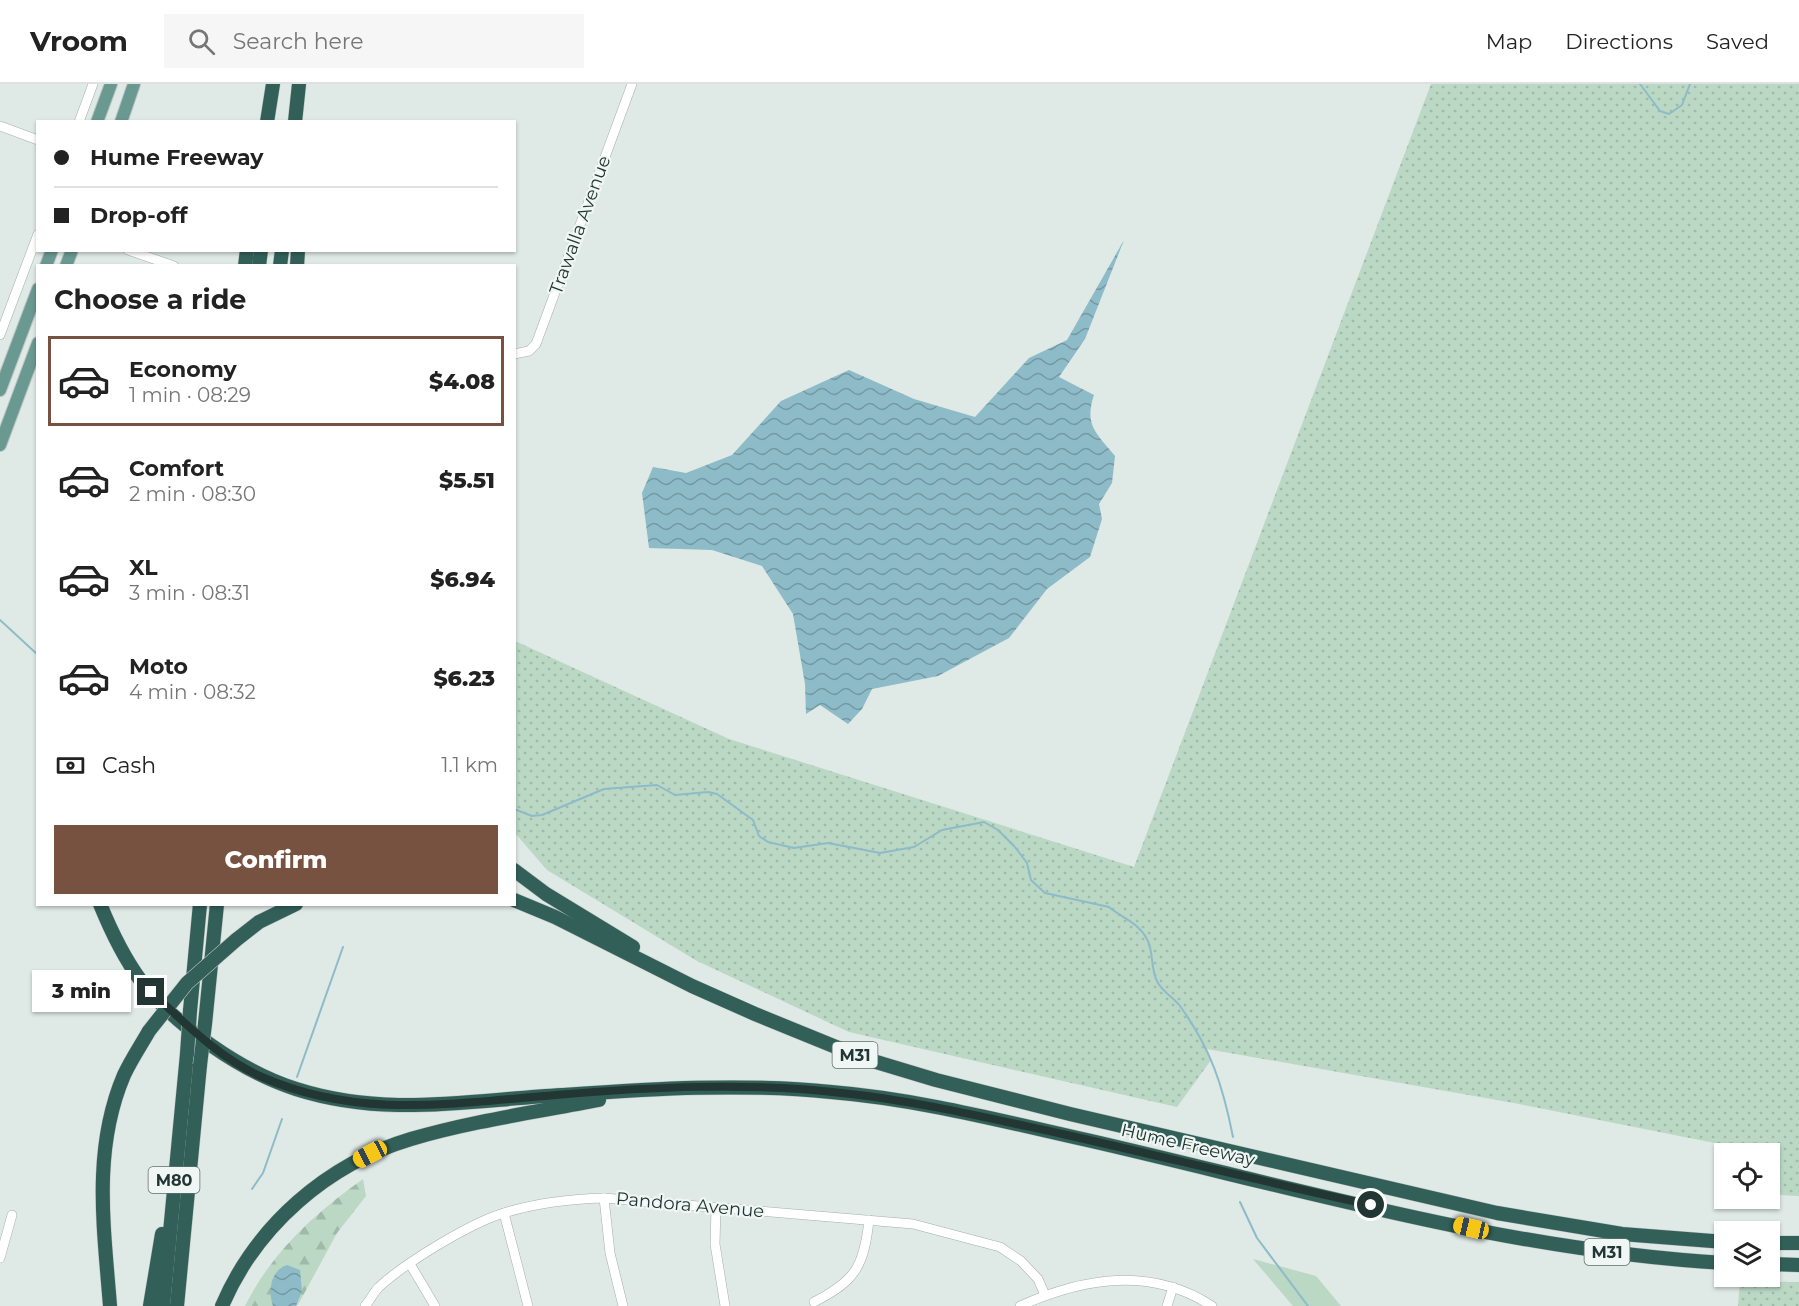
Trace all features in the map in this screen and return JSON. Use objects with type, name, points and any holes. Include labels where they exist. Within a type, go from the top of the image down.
[{"type":"highway","points":[[267,120],[273,84]]},
{"type":"highway","points":[[274,120],[278,84]]},
{"type":"highway","points":[[295,120],[301,84]]},
{"type":"highway","points":[[301,84],[302,120]]},
{"type":"highway","points":[[516,872],[546,894],[731,1004]]},
{"type":"highway","points":[[516,901],[555,917],[731,1004]]},
{"type":"highway","points":[[101,906],[128,960],[151,992],[196,1034],[234,1062],[291,1088],[353,1103],[418,1107],[640,1091]]},
{"type":"highway","name":"M80","points":[[163,1306],[200,906]]},
{"type":"highway","name":"M80","points":[[177,1306],[217,906]]},
{"type":"highway","points":[[110,1306],[102,1182],[106,1136],[125,1072],[149,1031],[187,983],[259,922],[292,906]]},
{"type":"highway","name":"Hume Freeway","points":[[731,1004],[832,1047],[891,1067],[1070,1114],[1497,1213],[1622,1234],[1714,1241]]},
{"type":"highway","name":"Hume Freeway","points":[[640,1091],[758,1087],[831,1092],[895,1100],[1022,1125],[1491,1233],[1615,1254],[1714,1262]]},
{"type":"highway","points":[[222,1306],[241,1267],[274,1224],[325,1180],[370,1154],[412,1138],[640,1091]]},
{"type":"highway","points":[[150,1306],[155,1264],[174,1181]]},
{"type":"highway","points":[[1780,1243],[1799,1244]]},
{"type":"highway","points":[[1780,1264],[1799,1265]]},
{"type":"main road","points":[[99,120],[111,84]]},
{"type":"main road","points":[[122,120],[134,84]]},
{"type":"main road","points":[[0,390],[36,295]]},
{"type":"main road","points":[[0,445],[36,348]]},
{"type":"street","points":[[80,120],[93,84]]},
{"type":"street","name":"Trawalla Avenue","points":[[516,354],[529,351],[536,344],[632,84]]},
{"type":"street","points":[[0,126],[36,139]]},
{"type":"street","points":[[0,335],[36,239]]},
{"type":"street","points":[[134,252],[168,264]]},
{"type":"street","points":[[604,1198],[610,1253],[623,1306]]},
{"type":"street","name":"Pandora Avenue","points":[[366,1306],[378,1288],[410,1264],[481,1222],[504,1213],[573,1199],[604,1198],[913,1224],[1000,1248],[1021,1262],[1032,1275],[1042,1296]]},
{"type":"street","points":[[716,1208],[715,1244],[725,1306]]},
{"type":"street","points":[[504,1213],[528,1306]]},
{"type":"street","points":[[0,1258],[12,1215]]},
{"type":"street","points":[[814,1302],[849,1281],[864,1252],[869,1220]]},
{"type":"street","points":[[410,1264],[435,1306]]},
{"type":"street","points":[[1020,1306],[1078,1284],[1105,1280],[1144,1280],[1173,1287],[1212,1306]]},
{"type":"street","points":[[1167,1306],[1173,1287]]},
{"type":"green space","points":[[1431,84],[1799,84],[1799,1196],[1780,1195],[1780,1143],[1715,1143],[1514,1103],[1207,1049],[1211,1060],[1177,1107],[849,1032],[697,961],[547,870],[516,834],[516,641],[729,739],[1134,867]]},
{"type":"green space","points":[[363,1179],[366,1196],[337,1233],[299,1303],[296,1306],[245,1306],[281,1251],[311,1220]]},
{"type":"green space","points":[[1253,1259],[1316,1276],[1341,1306],[1293,1306]]},
{"type":"green space","points":[[1780,1282],[1799,1282],[1799,1306],[1738,1306],[1740,1287],[1780,1287]]},
{"type":"water","points":[[1124,240],[1085,339],[1059,377],[1094,395],[1091,405],[1091,421],[1097,435],[1115,456],[1112,483],[1099,504],[1102,519],[1090,557],[1047,589],[1009,638],[938,676],[872,689],[862,709],[848,724],[820,705],[806,714],[805,684],[793,614],[762,566],[712,550],[649,548],[642,493],[653,467],[686,473],[732,455],[781,401],[849,370],[914,399],[975,417],[1029,358],[1067,340]]},
{"type":"water","points":[[287,1265],[300,1270],[302,1291],[296,1306],[273,1306],[272,1282],[277,1272]]},
{"type":"waterway","points":[[1640,84],[1660,111],[1669,114],[1682,105],[1690,84]]},
{"type":"waterway","points":[[0,620],[36,653]]},
{"type":"waterway","points":[[516,810],[532,816],[542,815],[604,789],[657,785],[675,795],[708,792],[717,794],[753,820],[759,836],[768,842],[794,848],[828,843],[880,853],[914,847],[942,830],[984,822],[998,830],[1015,847],[1027,863],[1031,880],[1045,893],[1109,907],[1143,933],[1151,949],[1158,983],[1180,1006],[1208,1053],[1220,1084],[1233,1137]]},
{"type":"waterway","points":[[297,1077],[343,947]]},
{"type":"waterway","points":[[252,1189],[263,1173],[282,1119]]},
{"type":"waterway","points":[[1240,1202],[1257,1238],[1308,1306]]},
{"type":"route","points":[[151,992],[196,1034],[250,1071],[291,1088],[353,1103],[381,1107],[418,1107],[560,1095],[718,1087],[831,1092],[927,1105],[1371,1205]]}]
